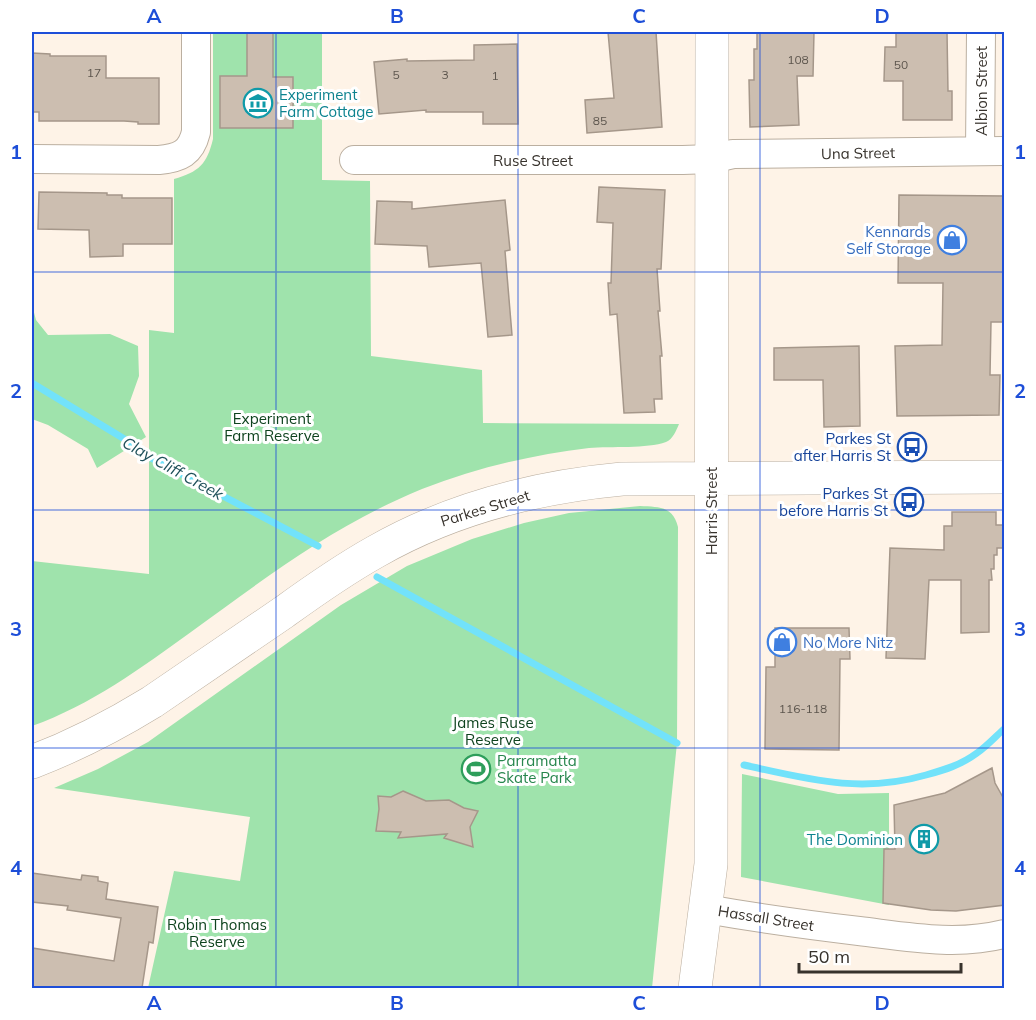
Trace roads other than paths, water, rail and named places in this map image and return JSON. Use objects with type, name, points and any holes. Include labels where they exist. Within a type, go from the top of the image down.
[{"type":"main road","name":"Harris Street","points":[[695,988],[711,864],[712,32]]},
{"type":"main road","name":"Parkes Street","points":[[32,762],[81,742],[152,702],[375,552],[448,517],[477,507],[548,489],[622,479],[1005,477]]},
{"type":"street","points":[[32,159],[174,159],[186,152],[193,144],[196,132],[196,32]]},
{"type":"street","name":"Albion Street","points":[[981,32],[992,151]]},
{"type":"street","name":"Una Street","points":[[711,159],[733,154],[992,151]]},
{"type":"street","name":"Ruse Street","points":[[354,160],[711,159]]},
{"type":"street","name":"Hassall Street","points":[[706,909],[796,924],[939,941],[966,941],[1005,934]]},
{"type":"waterway","name":"Clay Cliff Creek","points":[[32,383],[131,443],[149,457],[318,546]]},
{"type":"waterway","points":[[377,577],[677,743]]},
{"type":"waterway","name":"Clay Cliff Creek","points":[[744,765],[834,782],[856,784],[902,781],[965,761],[1004,729]]},
{"type":"place","name":"Experiment Farm Cottage","points":[[258,103]]},
{"type":"place","name":"Kennards Self Storage","points":[[952,240]]},
{"type":"place","name":"Parkes St after Harris St","points":[[912,447]]},
{"type":"place","name":"Parkes St before Harris St","points":[[909,502]]},
{"type":"place","name":"No More Nitz","points":[[782,642]]},
{"type":"place","name":"Parramatta Skate Park","points":[[476,769]]},
{"type":"place","name":"The Dominion","points":[[924,839]]},
{"type":"park label","name":"Experiment Farm Reserve","points":[[272,426]]},
{"type":"park label","name":"James Ruse Reserve","points":[[493,730]]},
{"type":"park label","name":"Robin Thomas Reserve","points":[[217,932]]}]
